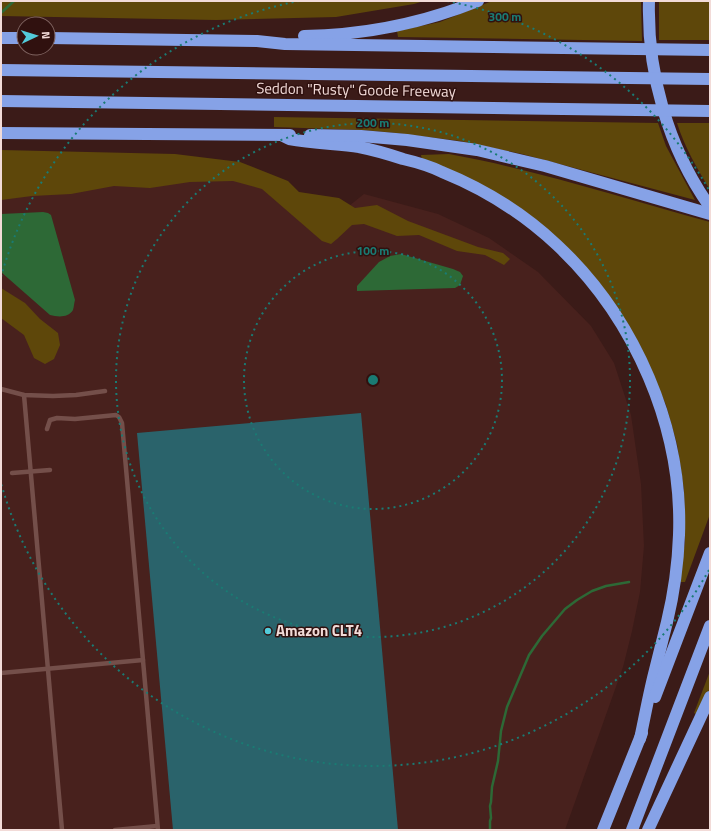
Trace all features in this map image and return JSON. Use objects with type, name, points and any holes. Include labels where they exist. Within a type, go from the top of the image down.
[{"type":"highway","points":[[257,41],[285,37],[329,36],[381,29],[434,17],[478,1]]},
{"type":"highway","points":[[649,1],[649,23],[653,67],[667,121],[687,169],[710,207]]},
{"type":"highway","points":[[1,38],[16,38]]},
{"type":"highway","points":[[56,38],[257,41],[285,44],[710,50]]},
{"type":"highway","name":"Seddon \"Rusty\" Goode Freeway","points":[[1,70],[710,79]]},
{"type":"highway","name":"Seddon \"Rusty\" Goode Freeway","points":[[1,101],[710,111]]},
{"type":"highway","points":[[1,133],[379,137],[425,142],[477,150],[545,166],[710,214]]},
{"type":"highway","points":[[282,135],[289,139],[358,147],[384,153],[441,171],[487,194],[515,211],[557,245],[593,284],[620,322],[646,370],[658,402],[664,421],[676,476],[678,505],[678,563],[674,588],[640,739]]},
{"type":"highway","points":[[603,830],[640,739],[710,552]]},
{"type":"highway","points":[[632,830],[710,626]]},
{"type":"highway","points":[[648,830],[710,698]]},
{"type":"lane","points":[[1,389],[24,395],[53,396],[76,395],[105,391]]},
{"type":"lane","points":[[24,395],[62,830]]},
{"type":"lane","points":[[46,428],[50,420],[57,418],[75,419],[116,415],[122,423],[158,828],[115,830]]},
{"type":"lane","points":[[12,473],[50,470]]},
{"type":"lane","points":[[1,673],[143,660]]},
{"type":"shaded area","points":[[1,1],[424,1],[336,17],[216,20],[1,16]]},
{"type":"shaded area","points":[[492,1],[641,1],[642,41],[398,37],[397,31],[440,22]]},
{"type":"shaded area","points":[[659,1],[710,1],[710,40],[659,40]]},
{"type":"shaded area","points":[[274,117],[658,123],[666,146],[695,200],[522,154],[460,141],[363,130],[274,127]]},
{"type":"shaded area","points":[[677,123],[710,123],[710,190],[696,166]]},
{"type":"shaded area","points":[[1,150],[175,154],[240,162],[288,181],[299,192],[339,198],[355,208],[377,205],[408,221],[478,247],[503,253],[510,259],[504,265],[485,255],[457,251],[419,235],[397,236],[364,224],[352,225],[331,244],[322,241],[262,189],[233,181],[190,182],[150,188],[114,186],[71,194],[32,196],[1,200]]},
{"type":"shaded area","points":[[449,154],[547,176],[710,222],[710,514],[685,582],[679,582],[685,542],[684,490],[677,444],[666,405],[647,360],[611,299],[541,224],[422,160],[421,155]]},
{"type":"shaded area","points":[[1,171],[263,178],[324,226],[364,194],[438,214],[489,238],[538,272],[591,326],[614,363],[631,415],[641,484],[644,546],[640,592],[623,667],[565,830],[1,830]]},
{"type":"shaded area","points":[[43,212],[51,215],[75,300],[73,310],[66,316],[50,315],[1,272],[1,214]]},
{"type":"shaded area","points":[[401,254],[460,272],[463,276],[460,285],[455,288],[357,291],[357,286],[379,262],[390,256]]},
{"type":"shaded area","points":[[1,288],[25,303],[40,319],[58,333],[60,345],[54,359],[45,364],[34,358],[24,335],[1,318]]},
{"type":"shaded area","points":[[710,671],[710,690],[698,715],[694,713]]},
{"type":"building","name":"Amazon CLT4","points":[[361,413],[398,830],[173,830],[137,433]]},
{"type":"waterway","points":[[2,12],[14,1]]},
{"type":"waterway","points":[[490,830],[492,787],[498,761],[501,731],[507,707],[529,655],[542,636],[565,609],[577,600],[592,591],[606,586],[629,582]]},
{"type":"place","name":"Amazon CLT4","points":[[268,631]]}]
